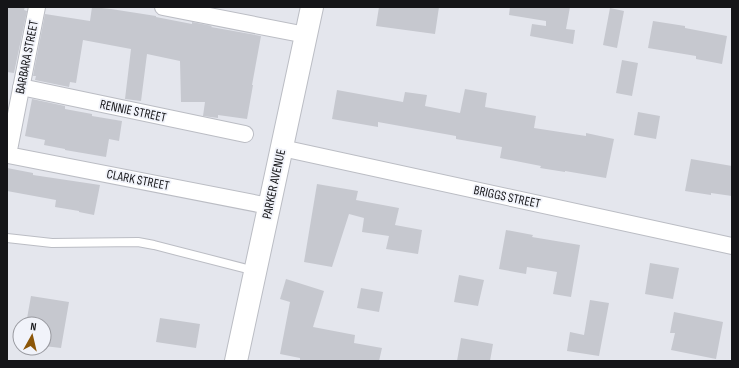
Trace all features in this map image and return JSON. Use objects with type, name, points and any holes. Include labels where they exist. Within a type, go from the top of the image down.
[{"type":"street","name":"BARBARA STREET","points":[[8,154],[36,7]]},
{"type":"street","points":[[163,7],[306,35]]},
{"type":"street","name":"PARKER AVENUE","points":[[236,361],[312,7]]},
{"type":"street","name":"RENNIE STREET","points":[[21,87],[245,134]]},
{"type":"street","name":"BRIGGS STREET","points":[[282,148],[732,246]]},
{"type":"street","name":"CLARK STREET","points":[[8,154],[269,206]]},
{"type":"lane","points":[[7,238],[52,243],[138,242],[154,244],[255,271]]},
{"type":"building","points":[[7,7],[25,7],[24,10],[27,11],[14,73],[7,72]]},
{"type":"building","points":[[92,7],[156,16],[192,24],[192,22],[261,36],[247,119],[218,115],[218,118],[203,116],[205,102],[181,102],[180,61],[147,54],[141,101],[125,99],[131,49],[83,40],[76,83],[70,82],[69,87],[35,80],[36,76],[33,76],[45,14],[90,21]]},
{"type":"building","points":[[379,7],[439,7],[435,34],[376,26]]},
{"type":"building","points":[[510,7],[570,7],[566,29],[575,30],[573,44],[530,36],[532,24],[546,26],[546,21],[509,15]]},
{"type":"building","points":[[610,8],[624,11],[617,48],[603,45]]},
{"type":"building","points":[[653,21],[685,26],[685,28],[727,36],[722,64],[696,59],[696,56],[648,48]]},
{"type":"building","points":[[622,60],[638,63],[632,96],[616,93]]},
{"type":"building","points":[[465,89],[487,93],[485,107],[536,116],[534,128],[586,136],[586,133],[614,139],[606,178],[540,168],[541,166],[500,158],[502,147],[456,139],[456,136],[378,122],[378,127],[332,119],[337,90],[403,102],[405,92],[427,95],[425,106],[460,113]]},
{"type":"building","points":[[32,99],[65,106],[65,109],[92,114],[92,116],[122,121],[119,141],[109,139],[106,157],[44,145],[45,140],[25,136]]},
{"type":"building","points":[[638,112],[660,116],[656,139],[634,135]]},
{"type":"building","points":[[691,159],[732,166],[732,196],[711,193],[711,195],[685,191]]},
{"type":"building","points":[[7,168],[33,173],[33,175],[100,185],[94,215],[55,207],[56,200],[7,191]]},
{"type":"building","points":[[317,184],[358,191],[356,200],[399,208],[395,225],[422,230],[418,254],[386,249],[389,236],[362,232],[364,218],[349,214],[332,267],[304,262]]},
{"type":"building","points":[[506,230],[533,235],[532,237],[580,245],[571,297],[553,294],[557,272],[527,267],[526,274],[499,269]]},
{"type":"building","points":[[650,263],[679,268],[673,299],[645,294]]},
{"type":"building","points":[[459,275],[484,280],[478,306],[454,302]]},
{"type":"building","points":[[286,279],[324,291],[313,327],[355,335],[354,343],[382,348],[379,361],[300,361],[300,358],[280,354],[290,302],[280,299]]},
{"type":"building","points":[[361,288],[383,292],[379,312],[357,308]]},
{"type":"building","points":[[31,296],[69,302],[61,348],[52,347],[52,316],[27,316]]},
{"type":"building","points":[[590,300],[609,303],[599,356],[567,351],[570,332],[584,335]]},
{"type":"building","points":[[674,312],[723,322],[716,359],[671,350],[675,333],[670,333]]},
{"type":"building","points":[[160,318],[200,324],[196,348],[156,342]]},
{"type":"building","points":[[461,338],[493,344],[490,361],[457,361]]}]
